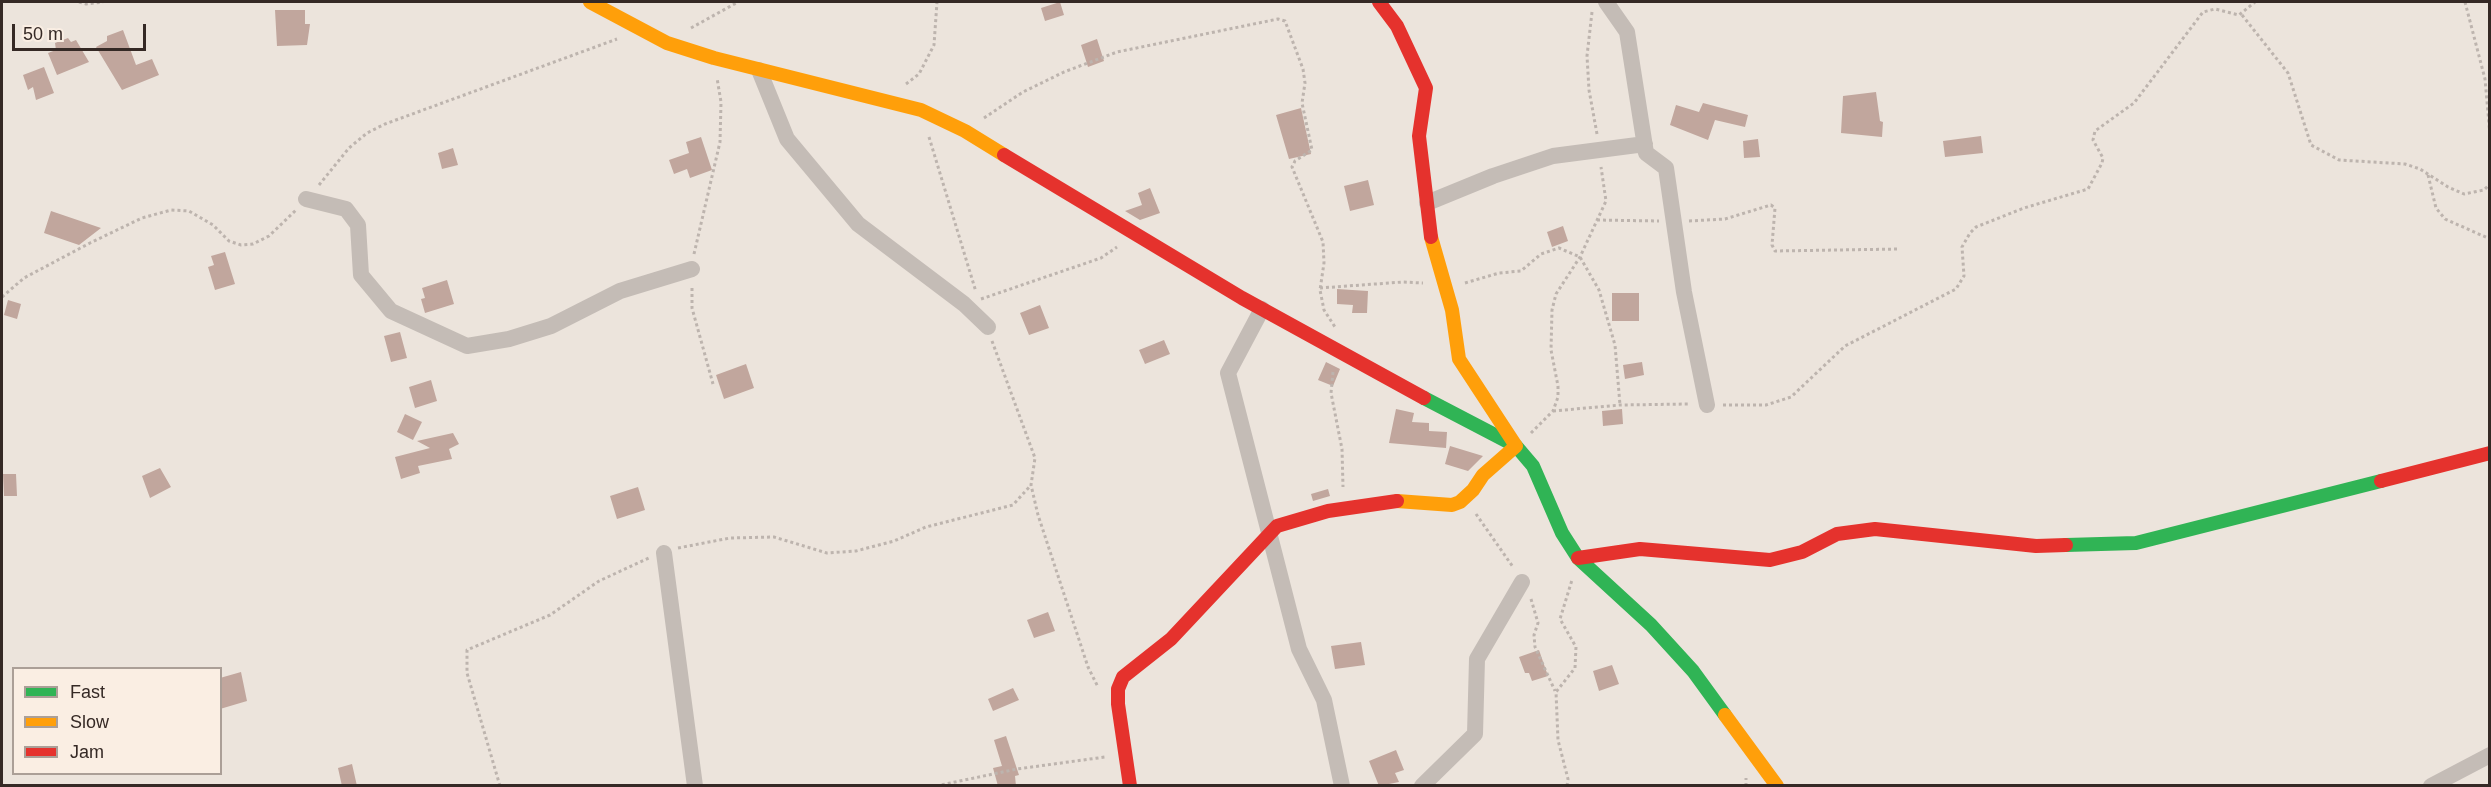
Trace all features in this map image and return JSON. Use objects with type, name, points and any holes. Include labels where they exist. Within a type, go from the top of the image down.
[{"type":"street","points":[[590,2],[667,43],[714,58],[885,99],[921,110],[965,131],[1262,309],[1334,350],[1516,446]]},
{"type":"street","points":[[1385,5],[1426,88],[1419,136],[1431,238],[1452,310],[1459,359],[1516,446],[1533,466],[1562,533],[1578,558],[1651,625],[1694,671],[1777,786]]},
{"type":"street","points":[[1599,5],[1627,32],[1646,153],[1666,168],[1684,292],[1707,405]]},
{"type":"street","points":[[759,69],[787,139],[858,224],[964,304],[988,327]]},
{"type":"street","points":[[1427,203],[1493,176],[1553,156],[1645,144]]},
{"type":"street","points":[[306,199],[346,209],[358,225],[361,275],[391,311],[467,346],[510,339],[551,326],[620,291],[692,269]]},
{"type":"street","points":[[1262,309],[1228,373],[1299,649],[1324,700],[1342,786]]},
{"type":"street","points":[[1130,786],[1118,704],[1118,688],[1123,677],[1172,639],[1270,533],[1284,524],[1328,511],[1404,500],[1452,505],[1460,502],[1473,490],[1483,475],[1516,446]]},
{"type":"street","points":[[1578,558],[1640,549],[1770,560],[1802,552],[1837,534],[1875,529],[2036,546],[2136,543],[2490,453]]},
{"type":"street","points":[[664,553],[695,786]]},
{"type":"street","points":[[1422,786],[1475,734],[1477,659],[1522,582]]},
{"type":"street","points":[[2431,786],[2490,755]]},
{"type":"path","points":[[79,2],[86,4],[102,2]]},
{"type":"path","points":[[667,43],[738,2]]},
{"type":"path","points":[[885,99],[919,74],[934,45],[937,2]]},
{"type":"path","points":[[2241,14],[2255,2]]},
{"type":"path","points":[[2465,2],[2485,79],[2490,135]]},
{"type":"path","points":[[1516,446],[1553,411],[1558,386],[1551,350],[1552,310],[1562,283],[1580,257],[1606,201],[1589,90],[1587,56],[1599,5]]},
{"type":"path","points":[[1553,411],[1620,405],[1766,405],[1791,396],[1845,346],[1956,289],[1964,276],[1963,242],[1970,233],[2024,208],[2088,189],[2103,158],[2093,140],[2095,130],[2134,103],[2203,12],[2215,9],[2241,14],[2288,73],[2311,145],[2339,160],[2405,164],[2464,194],[2484,190],[2490,184]]},
{"type":"path","points":[[965,131],[1023,92],[1064,72],[1117,52],[1278,19],[1285,21],[1305,83],[1302,104],[1312,150],[1295,161],[1292,167],[1323,242],[1324,263],[1320,290],[1324,310],[1334,323],[1336,336],[1331,393],[1342,449],[1344,484],[1328,511]]},
{"type":"path","points":[[2,297],[24,278],[142,218],[171,210],[189,211],[213,225],[229,241],[240,245],[253,244],[269,236],[306,199],[349,148],[367,133],[641,30]]},
{"type":"path","points":[[713,384],[692,308],[692,269],[698,233],[720,142],[721,102],[714,58]]},
{"type":"path","points":[[921,110],[979,300],[1035,458],[1032,485],[1038,515],[1088,667],[1103,696]]},
{"type":"path","points":[[2428,174],[2436,208],[2445,219],[2490,239]]},
{"type":"path","points":[[1681,221],[1725,219],[1771,205],[1774,208],[1772,245],[1775,251],[1900,249]]},
{"type":"path","points":[[1597,220],[1669,221]]},
{"type":"path","points":[[979,300],[1101,258],[1136,235]]},
{"type":"path","points":[[1580,257],[1599,290],[1615,345],[1620,405]]},
{"type":"path","points":[[500,786],[467,673],[467,650],[550,615],[599,581],[681,547],[730,538],[774,537],[826,554],[856,551],[894,541],[926,526],[1013,506],[1032,485]]},
{"type":"path","points":[[1567,786],[1568,779],[1558,740],[1556,692],[1575,668],[1576,647],[1560,619],[1578,558]]},
{"type":"path","points":[[936,786],[1017,769],[1125,754]]},
{"type":"building","points":[[1060,2],[1064,15],[1045,21],[1041,8]]},
{"type":"building","points":[[275,10],[305,10],[305,24],[310,24],[307,45],[277,46]]},
{"type":"building","points":[[123,30],[136,65],[152,59],[159,75],[122,90],[96,47],[107,41],[107,36]]},
{"type":"building","points":[[68,38],[71,42],[76,40],[89,62],[57,75],[48,53],[56,50],[55,43]]},
{"type":"building","points":[[1097,39],[1104,61],[1088,67],[1081,45]]},
{"type":"building","points":[[44,67],[54,93],[36,100],[33,87],[28,90],[23,75]]},
{"type":"building","points":[[1876,92],[1880,121],[1883,122],[1882,137],[1841,133],[1843,96]]},
{"type":"building","points":[[1703,103],[1748,115],[1745,127],[1715,120],[1708,140],[1670,125],[1676,105],[1699,112]]},
{"type":"building","points":[[1301,108],[1311,154],[1289,159],[1276,115]]},
{"type":"building","points":[[1981,136],[1983,153],[1945,157],[1943,141]]},
{"type":"building","points":[[701,137],[712,170],[690,178],[687,169],[674,174],[669,160],[689,153],[686,142]]},
{"type":"building","points":[[1758,139],[1760,157],[1744,158],[1743,141]]},
{"type":"building","points":[[453,148],[458,165],[442,169],[438,153]]},
{"type":"building","points":[[1368,180],[1374,205],[1350,211],[1344,186]]},
{"type":"building","points":[[1150,188],[1160,213],[1140,220],[1125,211],[1142,205],[1138,193]]},
{"type":"building","points":[[51,211],[101,228],[79,245],[44,233]]},
{"type":"building","points":[[1563,226],[1568,241],[1552,247],[1547,232]]},
{"type":"building","points":[[225,252],[235,284],[215,290],[208,267],[214,265],[211,256]]},
{"type":"building","points":[[447,280],[454,304],[425,313],[421,299],[425,298],[422,288]]},
{"type":"building","points":[[1337,289],[1368,291],[1367,313],[1352,313],[1353,305],[1337,304]]},
{"type":"building","points":[[1612,293],[1639,293],[1639,321],[1612,321]]},
{"type":"building","points":[[8,300],[21,304],[17,319],[4,315]]},
{"type":"building","points":[[1040,305],[1049,328],[1029,335],[1020,313]]},
{"type":"building","points":[[400,332],[407,358],[391,362],[384,336]]},
{"type":"building","points":[[1164,340],[1170,354],[1145,364],[1139,350]]},
{"type":"building","points":[[1326,362],[1340,369],[1333,386],[1318,380]]},
{"type":"building","points":[[1642,362],[1644,375],[1625,379],[1623,365]]},
{"type":"building","points":[[746,364],[754,388],[724,399],[716,375]]},
{"type":"building","points":[[431,380],[437,401],[415,408],[409,387]]},
{"type":"building","points":[[1396,409],[1414,413],[1412,422],[1429,423],[1429,431],[1447,432],[1446,448],[1389,443]]},
{"type":"building","points":[[1622,409],[1623,424],[1603,426],[1602,411]]},
{"type":"building","points":[[405,414],[422,422],[413,440],[397,432]]},
{"type":"building","points":[[453,433],[459,444],[449,449],[452,459],[418,466],[420,473],[401,479],[395,457],[430,448],[417,441]]},
{"type":"building","points":[[1450,446],[1483,456],[1468,471],[1445,464]]},
{"type":"building","points":[[160,468],[171,487],[150,498],[142,476]]},
{"type":"building","points":[[3,474],[16,474],[17,496],[4,496]]},
{"type":"building","points":[[638,487],[645,510],[617,519],[610,496]]},
{"type":"building","points":[[1328,489],[1330,496],[1313,501],[1311,494]]},
{"type":"building","points":[[1048,612],[1055,631],[1034,638],[1027,620]]},
{"type":"building","points":[[1361,642],[1365,665],[1335,669],[1331,646]]},
{"type":"building","points":[[1539,650],[1548,676],[1532,681],[1529,673],[1525,673],[1519,657]]},
{"type":"building","points":[[1612,665],[1619,684],[1599,691],[1593,671]]},
{"type":"building","points":[[241,672],[247,701],[222,708],[222,677]]},
{"type":"building","points":[[1013,688],[1019,700],[993,711],[988,699]]},
{"type":"building","points":[[1006,736],[1019,775],[1015,776],[1016,786],[998,786],[993,768],[1002,766],[994,740]]},
{"type":"building","points":[[1396,750],[1404,770],[1395,773],[1399,782],[1379,786],[1369,761]]},
{"type":"building","points":[[352,764],[357,786],[342,786],[338,768]]},
{"type":"traffic: fast","points":[[1424,398],[1516,446],[1533,466],[1562,533],[1578,558],[1651,625],[1693,671],[1725,715]]},
{"type":"traffic: fast","points":[[2066,545],[2136,543],[2381,481]]},
{"type":"traffic: slow","points":[[590,2],[667,43],[714,58],[921,110],[965,131],[1004,155]]},
{"type":"traffic: slow","points":[[1397,501],[1452,505],[1460,502],[1473,490],[1483,475],[1516,446],[1459,359],[1452,310],[1431,237]]},
{"type":"traffic: slow","points":[[1725,715],[1777,786]]},
{"type":"traffic: jam","points":[[1379,2],[1397,26],[1426,88],[1419,136],[1431,237]]},
{"type":"traffic: jam","points":[[1004,155],[1242,298],[1424,398]]},
{"type":"traffic: jam","points":[[2381,481],[2490,453]]},
{"type":"traffic: jam","points":[[1130,786],[1118,704],[1118,689],[1123,677],[1171,639],[1277,526],[1328,511],[1397,501]]},
{"type":"traffic: jam","points":[[1578,558],[1640,549],[1770,560],[1802,552],[1837,534],[1875,529],[2036,546],[2066,545]]}]
